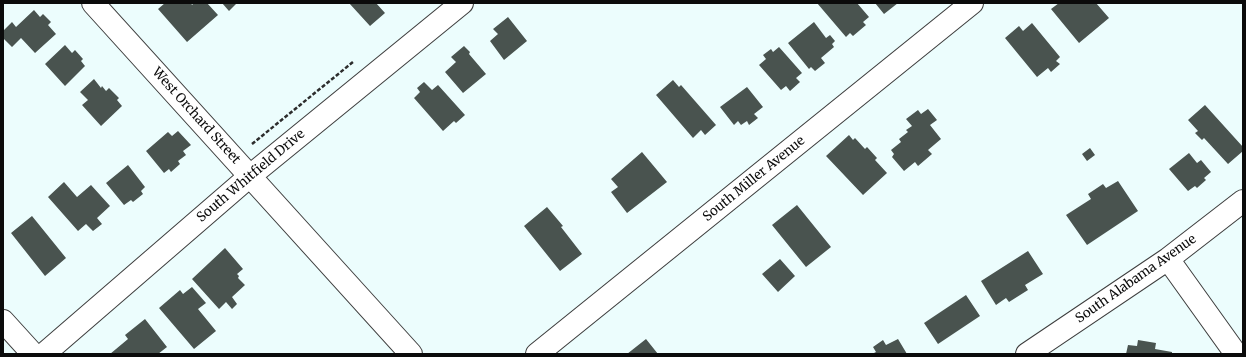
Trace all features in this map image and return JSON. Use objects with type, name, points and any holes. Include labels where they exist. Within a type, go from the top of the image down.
[{"type":"street","name":"West Orchard Street","points":[[93,3],[411,354]]},
{"type":"street","name":"South Whitfield Drive","points":[[44,354],[250,176],[462,3]]},
{"type":"street","name":"South Miller Avenue","points":[[549,350],[972,3]]},
{"type":"street","name":"South Alabama Avenue","points":[[1027,354],[1168,259],[1243,201]]},
{"type":"street","points":[[1168,259],[1236,354]]},
{"type":"street","points":[[3,321],[33,354]]},
{"type":"path","points":[[252,144],[358,58]]},
{"type":"building","points":[[165,3],[191,3],[192,5],[194,3],[207,3],[218,15],[187,42],[158,9]]},
{"type":"building","points":[[222,3],[237,3],[229,11]]},
{"type":"building","points":[[349,3],[376,3],[385,13],[370,26]]},
{"type":"building","points":[[817,3],[857,3],[869,17],[863,22],[866,25],[853,36],[850,33],[846,37]]},
{"type":"building","points":[[875,3],[898,3],[884,14]]},
{"type":"building","points":[[1059,3],[1096,3],[1109,18],[1079,43],[1051,9]]},
{"type":"building","points":[[34,10],[40,17],[43,14],[51,22],[48,25],[56,34],[35,53],[21,38],[12,47],[3,38],[3,31],[12,22],[16,27]]},
{"type":"building","points":[[508,17],[527,41],[504,60],[490,41],[498,34],[493,29]]},
{"type":"building","points":[[814,22],[826,38],[830,35],[835,41],[832,44],[834,47],[821,58],[825,63],[815,71],[811,67],[809,69],[788,43]]},
{"type":"building","points":[[1032,23],[1060,57],[1056,61],[1060,64],[1051,72],[1048,68],[1037,77],[1005,38],[1019,26],[1023,31]]},
{"type":"building","points":[[65,45],[72,53],[75,50],[83,59],[81,61],[85,66],[65,86],[45,64]]},
{"type":"building","points":[[464,46],[486,74],[463,93],[445,72],[456,62],[451,57]]},
{"type":"building","points":[[779,47],[802,73],[796,78],[800,82],[790,91],[786,86],[781,90],[759,65],[766,59],[763,55],[771,49],[773,52]]},
{"type":"building","points":[[94,79],[101,88],[102,86],[106,91],[109,88],[119,98],[117,100],[122,106],[101,126],[82,105],[88,100],[80,92]]},
{"type":"building","points":[[673,80],[679,87],[681,85],[716,125],[705,135],[701,130],[693,138],[656,95]]},
{"type":"building","points":[[424,82],[432,90],[438,85],[465,115],[456,123],[454,121],[443,131],[414,98],[420,92],[417,88]]},
{"type":"building","points":[[747,87],[763,107],[754,114],[758,118],[749,125],[747,121],[741,125],[738,121],[734,125],[720,107]]},
{"type":"building","points":[[1205,105],[1243,147],[1243,151],[1228,164],[1204,138],[1202,140],[1195,133],[1198,131],[1188,120]]},
{"type":"building","points":[[928,109],[937,120],[930,125],[941,139],[928,150],[932,154],[918,166],[915,162],[904,171],[892,157],[894,154],[891,150],[901,142],[899,139],[908,132],[906,130],[912,126],[906,119],[918,110],[921,114]]},
{"type":"building","points":[[178,131],[191,145],[183,151],[186,155],[178,161],[180,164],[171,172],[169,169],[164,173],[146,151],[168,132],[172,136]]},
{"type":"building","points":[[849,135],[853,140],[855,138],[865,149],[867,147],[877,158],[875,160],[887,173],[863,195],[826,156]]},
{"type":"building","points":[[1090,148],[1095,155],[1087,161],[1082,154]]},
{"type":"building","points":[[642,152],[667,182],[627,213],[611,192],[618,187],[611,179]]},
{"type":"building","points":[[1189,153],[1197,163],[1201,160],[1211,172],[1204,178],[1206,180],[1197,188],[1195,186],[1188,191],[1169,169]]},
{"type":"building","points":[[128,165],[145,187],[141,191],[143,194],[133,202],[131,200],[124,205],[106,183]]},
{"type":"building","points":[[1118,181],[1138,211],[1087,245],[1066,215],[1091,199],[1088,194],[1103,184],[1106,188]]},
{"type":"building","points":[[64,182],[77,197],[91,185],[110,206],[97,218],[102,224],[93,231],[86,224],[78,231],[48,197]]},
{"type":"building","points":[[797,205],[831,247],[806,267],[772,225]]},
{"type":"building","points":[[547,207],[563,226],[561,227],[582,254],[560,271],[524,226]]},
{"type":"building","points":[[32,216],[66,258],[45,276],[11,233]]},
{"type":"building","points":[[225,248],[243,269],[237,274],[239,276],[238,278],[245,285],[232,297],[237,304],[232,309],[226,302],[219,309],[192,279]]},
{"type":"building","points":[[1028,251],[1043,274],[1025,285],[1028,290],[1009,302],[1006,298],[996,305],[981,281]]},
{"type":"building","points":[[780,259],[795,276],[778,292],[762,274]]},
{"type":"building","points":[[192,287],[206,303],[198,309],[216,331],[194,349],[159,308],[180,290],[183,294]]},
{"type":"building","points":[[966,295],[980,316],[938,344],[924,323]]},
{"type":"building","points":[[145,319],[167,347],[158,354],[110,354],[128,339],[125,335]]},
{"type":"building","points":[[646,339],[658,354],[627,354]]},
{"type":"building","points":[[898,339],[907,354],[872,354],[876,352],[873,347],[883,340],[886,345]]},
{"type":"building","points":[[1138,340],[1156,343],[1155,349],[1172,352],[1172,354],[1126,354],[1128,345],[1137,346]]}]
